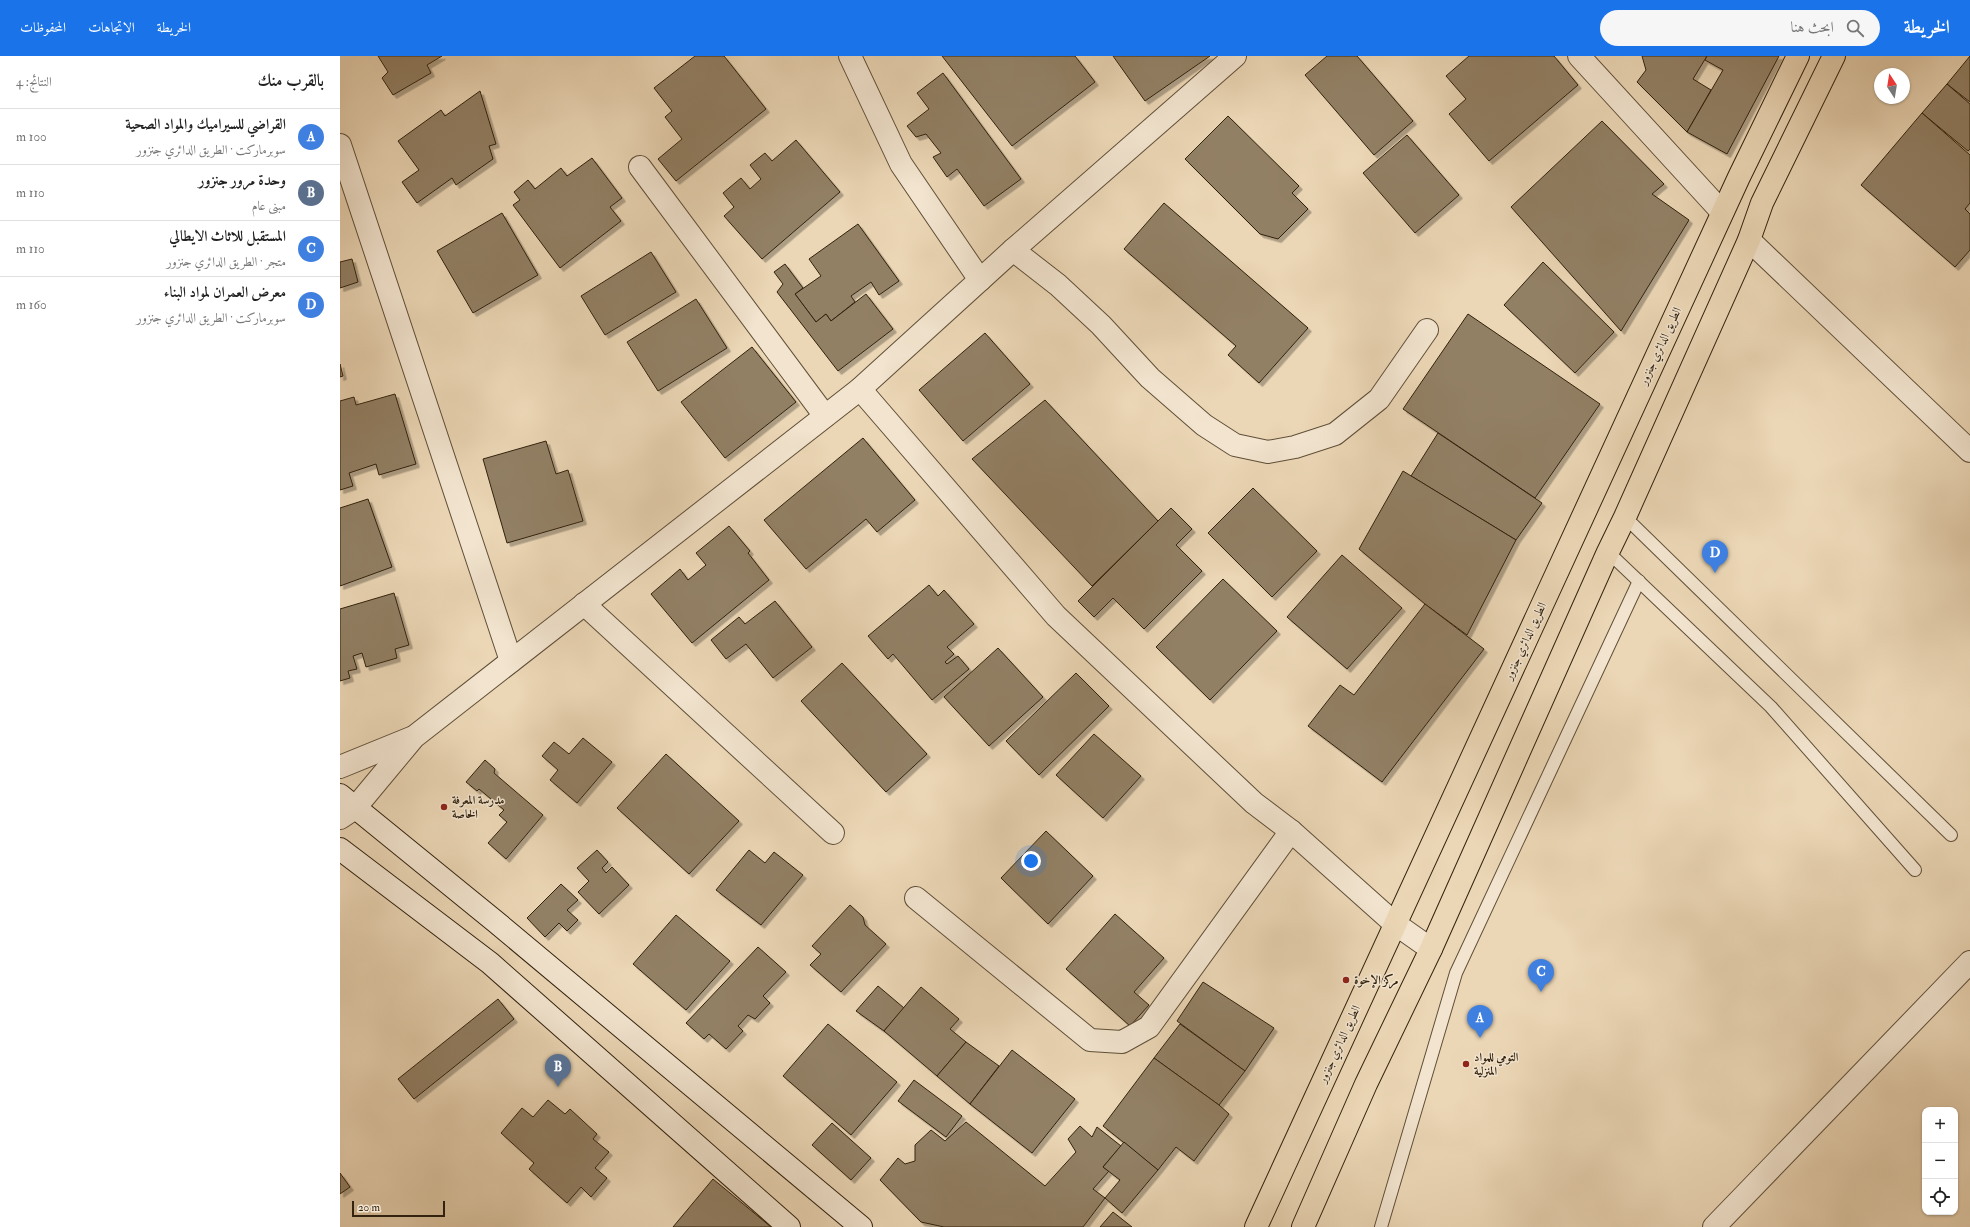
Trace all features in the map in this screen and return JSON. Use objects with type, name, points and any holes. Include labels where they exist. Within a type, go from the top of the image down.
[{"type":"main road","name":"الطريق الدائري جنزور","points":[[1256,1227],[1394,923],[1722,212],[1798,56]]},
{"type":"main road","points":[[1303,1227],[1366,1084],[1431,949],[1625,517],[1749,240],[1762,203],[1834,56]]},
{"type":"street","points":[[850,56],[901,164],[980,280]]},
{"type":"street","points":[[852,1224],[496,922],[345,807],[414,736],[860,389],[1013,250],[1235,56]]},
{"type":"street","points":[[1579,56],[1722,212]]},
{"type":"street","points":[[340,145],[511,661]]},
{"type":"street","points":[[640,167],[825,416]]},
{"type":"street","points":[[1749,240],[1970,451]]},
{"type":"street","points":[[1013,250],[1058,284],[1101,325],[1150,378],[1204,425],[1235,445],[1268,452],[1296,448],[1335,434],[1379,399],[1426,330]]},
{"type":"street","points":[[860,389],[1056,616],[1254,802],[1291,831],[1394,923],[1431,949]]},
{"type":"street","points":[[584,604],[833,833]]},
{"type":"street","points":[[340,767],[414,736]]},
{"type":"street","points":[[916,898],[1090,1040],[1122,1042],[1149,1027],[1291,831]]},
{"type":"street","points":[[340,849],[490,963],[789,1227]]},
{"type":"street","points":[[1714,1227],[1970,962]]},
{"type":"lane","points":[[1625,517],[1951,835]]},
{"type":"lane","points":[[1608,552],[1771,707],[1915,870]]},
{"type":"lane","points":[[1381,1227],[1456,973],[1638,581]]},
{"type":"building","points":[[378,56],[442,56],[427,65],[431,73],[393,95],[382,78],[388,72]]},
{"type":"building","points":[[695,56],[724,56],[766,109],[676,181],[658,159],[682,139],[665,117],[672,111],[654,88]]},
{"type":"building","points":[[942,56],[1075,56],[1095,82],[1012,146]]},
{"type":"building","points":[[1113,56],[1210,56],[1145,101]]},
{"type":"building","points":[[1327,56],[1357,56],[1413,121],[1374,155],[1305,75]]},
{"type":"building","points":[[1469,56],[1554,56],[1578,85],[1489,161],[1449,114],[1466,99],[1446,76]]},
{"type":"building","points":[[1642,56],[1707,56],[1693,79],[1711,90],[1687,132],[1637,82],[1646,70]]},
{"type":"building","points":[[1707,56],[1779,56],[1727,154],[1687,132],[1723,70],[1705,60]]},
{"type":"building","points":[[1970,56],[1970,102],[1947,84]]},
{"type":"building","points":[[943,73],[1021,179],[984,206],[957,169],[947,177],[933,157],[941,153],[926,134],[916,137],[907,126],[929,109],[917,93]]},
{"type":"building","points":[[1947,84],[1970,104],[1970,149],[1968,151],[1922,113]]},
{"type":"building","points":[[480,91],[496,144],[489,146],[493,159],[456,185],[452,178],[417,203],[402,182],[419,170],[398,141],[441,110],[445,116]]},
{"type":"building","points":[[1922,113],[1970,155],[1970,203],[1965,209],[1970,214],[1970,250],[1955,267],[1861,185]]},
{"type":"building","points":[[1228,116],[1299,186],[1292,193],[1308,209],[1278,239],[1260,234],[1185,159]]},
{"type":"building","points":[[1602,121],[1664,184],[1652,194],[1689,220],[1621,331],[1511,207]]},
{"type":"building","points":[[1407,135],[1459,195],[1415,233],[1363,173]]},
{"type":"building","points":[[796,140],[840,192],[762,259],[724,216],[734,207],[723,193],[741,178],[750,189],[761,179],[750,165],[765,153],[772,161]]},
{"type":"building","points":[[592,158],[622,198],[610,207],[621,221],[560,268],[513,205],[520,200],[514,192],[528,180],[535,189],[561,168],[567,176]]},
{"type":"building","points":[[1164,203],[1308,328],[1259,383],[1228,355],[1236,346],[1124,249]]},
{"type":"building","points":[[502,213],[538,275],[473,313],[437,251]]},
{"type":"building","points":[[858,224],[899,281],[879,295],[871,282],[851,296],[855,302],[831,321],[826,314],[816,322],[795,294],[821,276],[809,259]]},
{"type":"building","points":[[651,252],[676,292],[605,335],[581,296]]},
{"type":"building","points":[[352,259],[358,282],[340,288],[340,262]]},
{"type":"building","points":[[1543,262],[1614,332],[1575,373],[1504,305]]},
{"type":"building","points":[[785,264],[803,288],[795,294],[816,322],[826,314],[831,321],[866,294],[893,329],[838,371],[777,292],[783,284],[774,272]]},
{"type":"building","points":[[696,299],[727,348],[658,391],[627,342]]},
{"type":"building","points":[[1468,314],[1600,404],[1535,498],[1403,409]]},
{"type":"building","points":[[985,333],[1030,384],[963,441],[919,390]]},
{"type":"building","points":[[752,347],[796,402],[725,458],[681,402]]},
{"type":"building","points":[[340,364],[343,376],[340,377]]},
{"type":"building","points":[[395,394],[416,464],[379,475],[376,464],[349,473],[353,486],[340,490],[340,401],[354,397],[356,405]]},
{"type":"building","points":[[1045,400],[1158,521],[1092,586],[972,459]]},
{"type":"building","points":[[1438,433],[1542,503],[1516,540],[1411,476]]},
{"type":"building","points":[[863,438],[915,500],[877,532],[866,519],[806,569],[764,520]]},
{"type":"building","points":[[546,441],[556,474],[568,470],[583,521],[507,543],[483,459]]},
{"type":"building","points":[[1403,471],[1516,540],[1467,635],[1425,604],[1359,549]]},
{"type":"building","points":[[1253,488],[1317,551],[1272,597],[1208,533]]},
{"type":"building","points":[[368,499],[392,567],[340,586],[340,508]]},
{"type":"building","points":[[1171,508],[1192,529],[1176,545],[1202,571],[1144,629],[1113,598],[1094,617],[1078,601]]},
{"type":"building","points":[[729,526],[750,551],[748,553],[769,580],[692,643],[651,594],[680,569],[688,580],[706,565],[696,553]]},
{"type":"building","points":[[1342,555],[1402,608],[1347,669],[1287,617]]},
{"type":"building","points":[[1223,579],[1277,631],[1210,700],[1156,647]]},
{"type":"building","points":[[929,585],[938,596],[944,590],[974,624],[947,647],[954,654],[945,662],[947,664],[958,656],[969,669],[932,700],[893,654],[888,659],[868,636]]},
{"type":"building","points":[[394,593],[409,645],[395,649],[397,658],[366,667],[362,653],[353,656],[357,669],[348,671],[350,678],[340,681],[340,609]]},
{"type":"building","points":[[775,601],[812,647],[773,678],[746,644],[726,659],[711,640],[739,617],[745,624]]},
{"type":"building","points":[[1425,604],[1484,649],[1382,782],[1308,726],[1340,685],[1354,695]]},
{"type":"building","points":[[998,648],[1043,697],[989,746],[944,697]]},
{"type":"building","points":[[842,663],[927,754],[886,792],[801,701]]},
{"type":"building","points":[[1076,673],[1109,706],[1039,775],[1006,741]]},
{"type":"building","points":[[1094,734],[1141,776],[1103,818],[1056,775]]},
{"type":"building","points":[[583,738],[612,762],[577,803],[550,780],[558,770],[542,756],[554,742],[569,754]]},
{"type":"building","points":[[666,754],[739,821],[689,874],[617,808]]},
{"type":"building","points":[[485,760],[495,769],[494,773],[543,815],[506,859],[488,843],[507,822],[499,815],[504,810],[479,789],[477,791],[466,782]]},
{"type":"building","points":[[1046,831],[1093,876],[1048,924],[1001,878]]},
{"type":"building","points":[[597,850],[608,862],[602,868],[606,873],[612,867],[629,885],[599,914],[578,892],[589,881],[577,868]]},
{"type":"building","points":[[749,850],[765,863],[774,852],[803,875],[761,925],[716,890]]},
{"type":"building","points":[[561,884],[578,900],[567,910],[578,920],[567,931],[559,923],[545,937],[527,918]]},
{"type":"building","points":[[850,905],[863,917],[865,925],[886,944],[841,992],[810,965],[821,954],[812,946]]},
{"type":"building","points":[[1115,914],[1164,958],[1134,992],[1149,1005],[1130,1026],[1066,969]]},
{"type":"building","points":[[676,915],[730,961],[686,1010],[633,964]]},
{"type":"building","points":[[758,947],[786,972],[763,996],[770,1003],[755,1019],[748,1015],[738,1026],[743,1031],[726,1049],[709,1034],[704,1039],[686,1023]]},
{"type":"building","points":[[1203,982],[1274,1028],[1245,1071],[1177,1021]]},
{"type":"building","points":[[878,986],[904,1008],[884,1031],[856,1011]]},
{"type":"building","points":[[921,987],[959,1019],[950,1029],[966,1042],[937,1076],[884,1031]]},
{"type":"building","points":[[498,999],[514,1019],[414,1099],[398,1079]]},
{"type":"building","points":[[828,1024],[897,1082],[851,1135],[783,1076]]},
{"type":"building","points":[[1180,1024],[1245,1071],[1219,1105],[1154,1058]]},
{"type":"building","points":[[966,1042],[999,1066],[970,1104],[937,1076]]},
{"type":"building","points":[[1012,1050],[1075,1099],[1032,1153],[970,1104]]},
{"type":"building","points":[[1154,1058],[1219,1105],[1229,1114],[1194,1161],[1176,1147],[1158,1170],[1103,1126]]},
{"type":"building","points":[[914,1080],[962,1116],[946,1137],[898,1101]]},
{"type":"building","points":[[548,1100],[565,1114],[570,1109],[597,1134],[593,1139],[609,1152],[595,1168],[607,1178],[591,1197],[581,1187],[567,1203],[529,1169],[534,1163],[501,1133],[522,1108],[533,1117]]},
{"type":"building","points":[[966,1122],[1045,1186],[1076,1152],[1068,1139],[1080,1126],[1092,1137],[1097,1127],[1121,1146],[1103,1167],[1109,1171],[1093,1189],[1105,1198],[1083,1227],[944,1227],[921,1222],[880,1180],[898,1158],[905,1164],[915,1161],[915,1145],[931,1130],[945,1141]]},
{"type":"building","points":[[832,1123],[871,1158],[851,1180],[812,1145]]},
{"type":"building","points":[[1124,1142],[1158,1170],[1122,1213],[1105,1198],[1120,1180],[1103,1167]]},
{"type":"building","points":[[340,1173],[350,1187],[340,1194]]},
{"type":"building","points":[[713,1179],[771,1227],[673,1227]]},
{"type":"building","points":[[1113,1212],[1132,1227],[1100,1227]]},
{"type":"place","name":"معرض العمران لمواد البناء","points":[[1715,573]]},
{"type":"place","name":"مدرسة المعرفة الخاصة","points":[[444,807]]},
{"type":"place","name":"مركز الإخوة","points":[[1346,980]]},
{"type":"place","name":"المستقبل للاثاث الايطالي","points":[[1541,992]]},
{"type":"place","name":"القراضي للسيراميك والمواد الصحية","points":[[1480,1038]]},
{"type":"place","name":"التومي للمواد المنزلية","points":[[1466,1064]]},
{"type":"place","name":"وحدة مرور جنزور","points":[[558,1087]]}]
